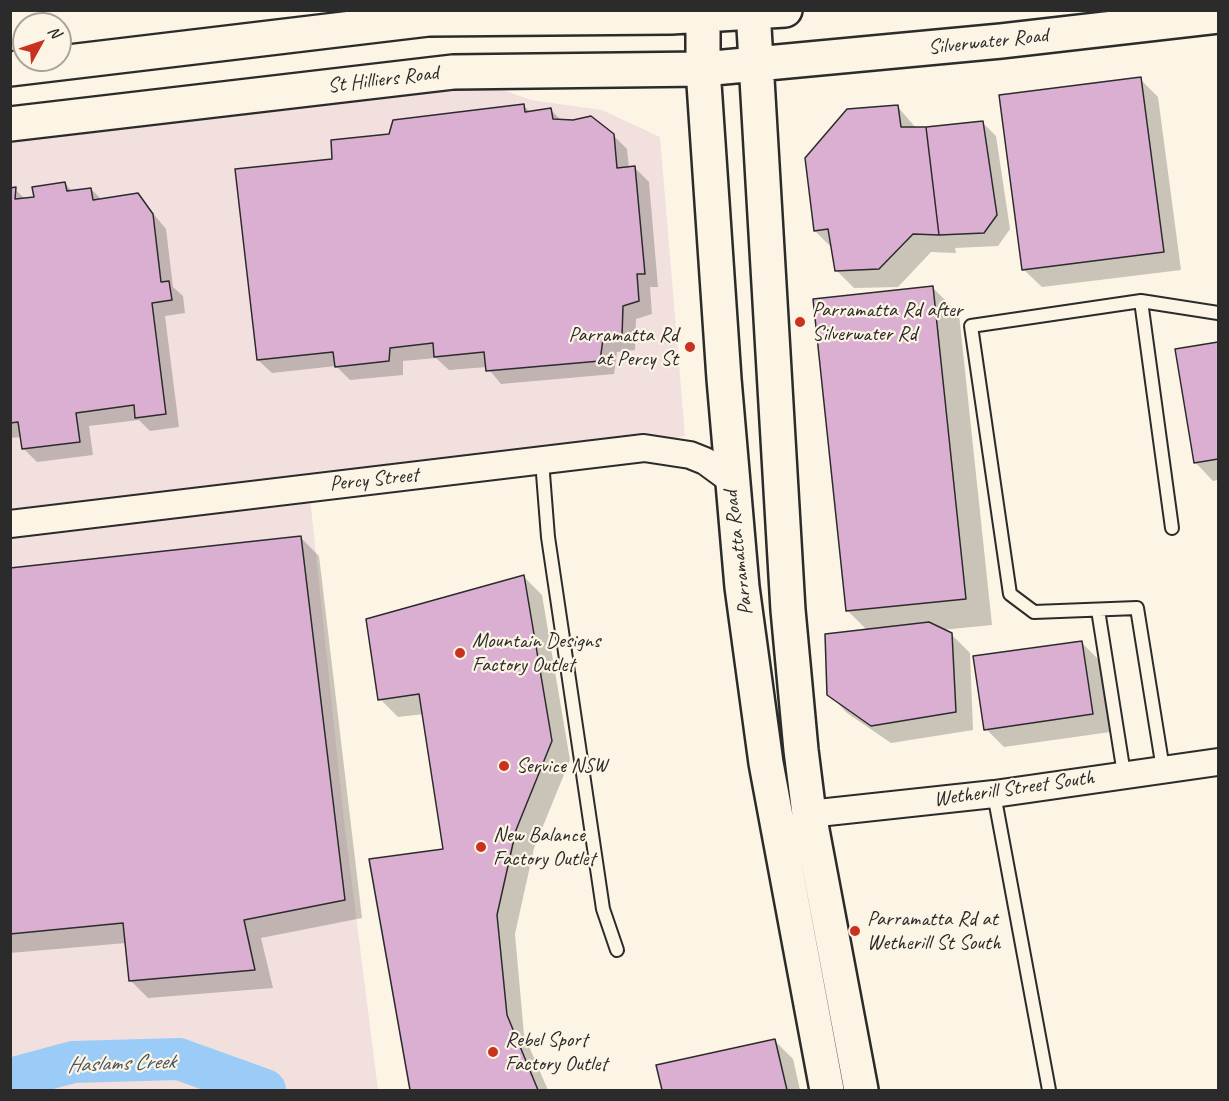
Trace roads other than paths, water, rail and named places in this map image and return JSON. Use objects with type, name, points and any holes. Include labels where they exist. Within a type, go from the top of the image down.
[{"type":"highway","points":[[10,69],[428,19],[764,11]]},
{"type":"highway","name":"Parramatta Road","points":[[764,11],[757,65],[788,610],[810,814],[861,1090]]},
{"type":"highway","name":"Parramatta Road","points":[[703,13],[703,69],[731,480],[766,763],[827,1090]]},
{"type":"highway","name":"Silverwater Road","points":[[757,65],[1218,16]]},
{"type":"highway","name":"St Hilliers Road","points":[[10,124],[453,72],[703,69],[757,65]]},
{"type":"street","name":"Percy Street","points":[[10,524],[644,448],[690,455],[705,461],[731,480]]},
{"type":"street","name":"Wetherill Street South","points":[[810,814],[994,794],[1218,762]]},
{"type":"lane","points":[[1141,301],[1172,528]]},
{"type":"lane","points":[[1162,769],[1137,608],[1034,612],[1010,594],[971,326],[1141,301],[1218,313]]},
{"type":"lane","points":[[542,461],[548,537],[603,909],[617,950]]},
{"type":"lane","points":[[1098,610],[1124,774]]},
{"type":"lane","points":[[994,794],[1049,1090]]},
{"type":"waterway","name":"Haslams Creek","points":[[10,1079],[73,1062],[179,1059],[265,1090]]},
{"type":"place","name":"Parramatta Rd after Silverwater Rd","points":[[800,322]]},
{"type":"place","name":"Parramatta Rd at Percy St","points":[[690,347]]},
{"type":"place","name":"Mountain Designs Factory Outlet","points":[[460,653]]},
{"type":"place","name":"Service NSW","points":[[504,766]]},
{"type":"place","name":"New Balance Factory Outlet","points":[[481,847]]},
{"type":"place","name":"Parramatta Rd at Wetherill St South","points":[[855,931]]},
{"type":"place","name":"Rebel Sport Factory Outlet","points":[[493,1052]]}]
